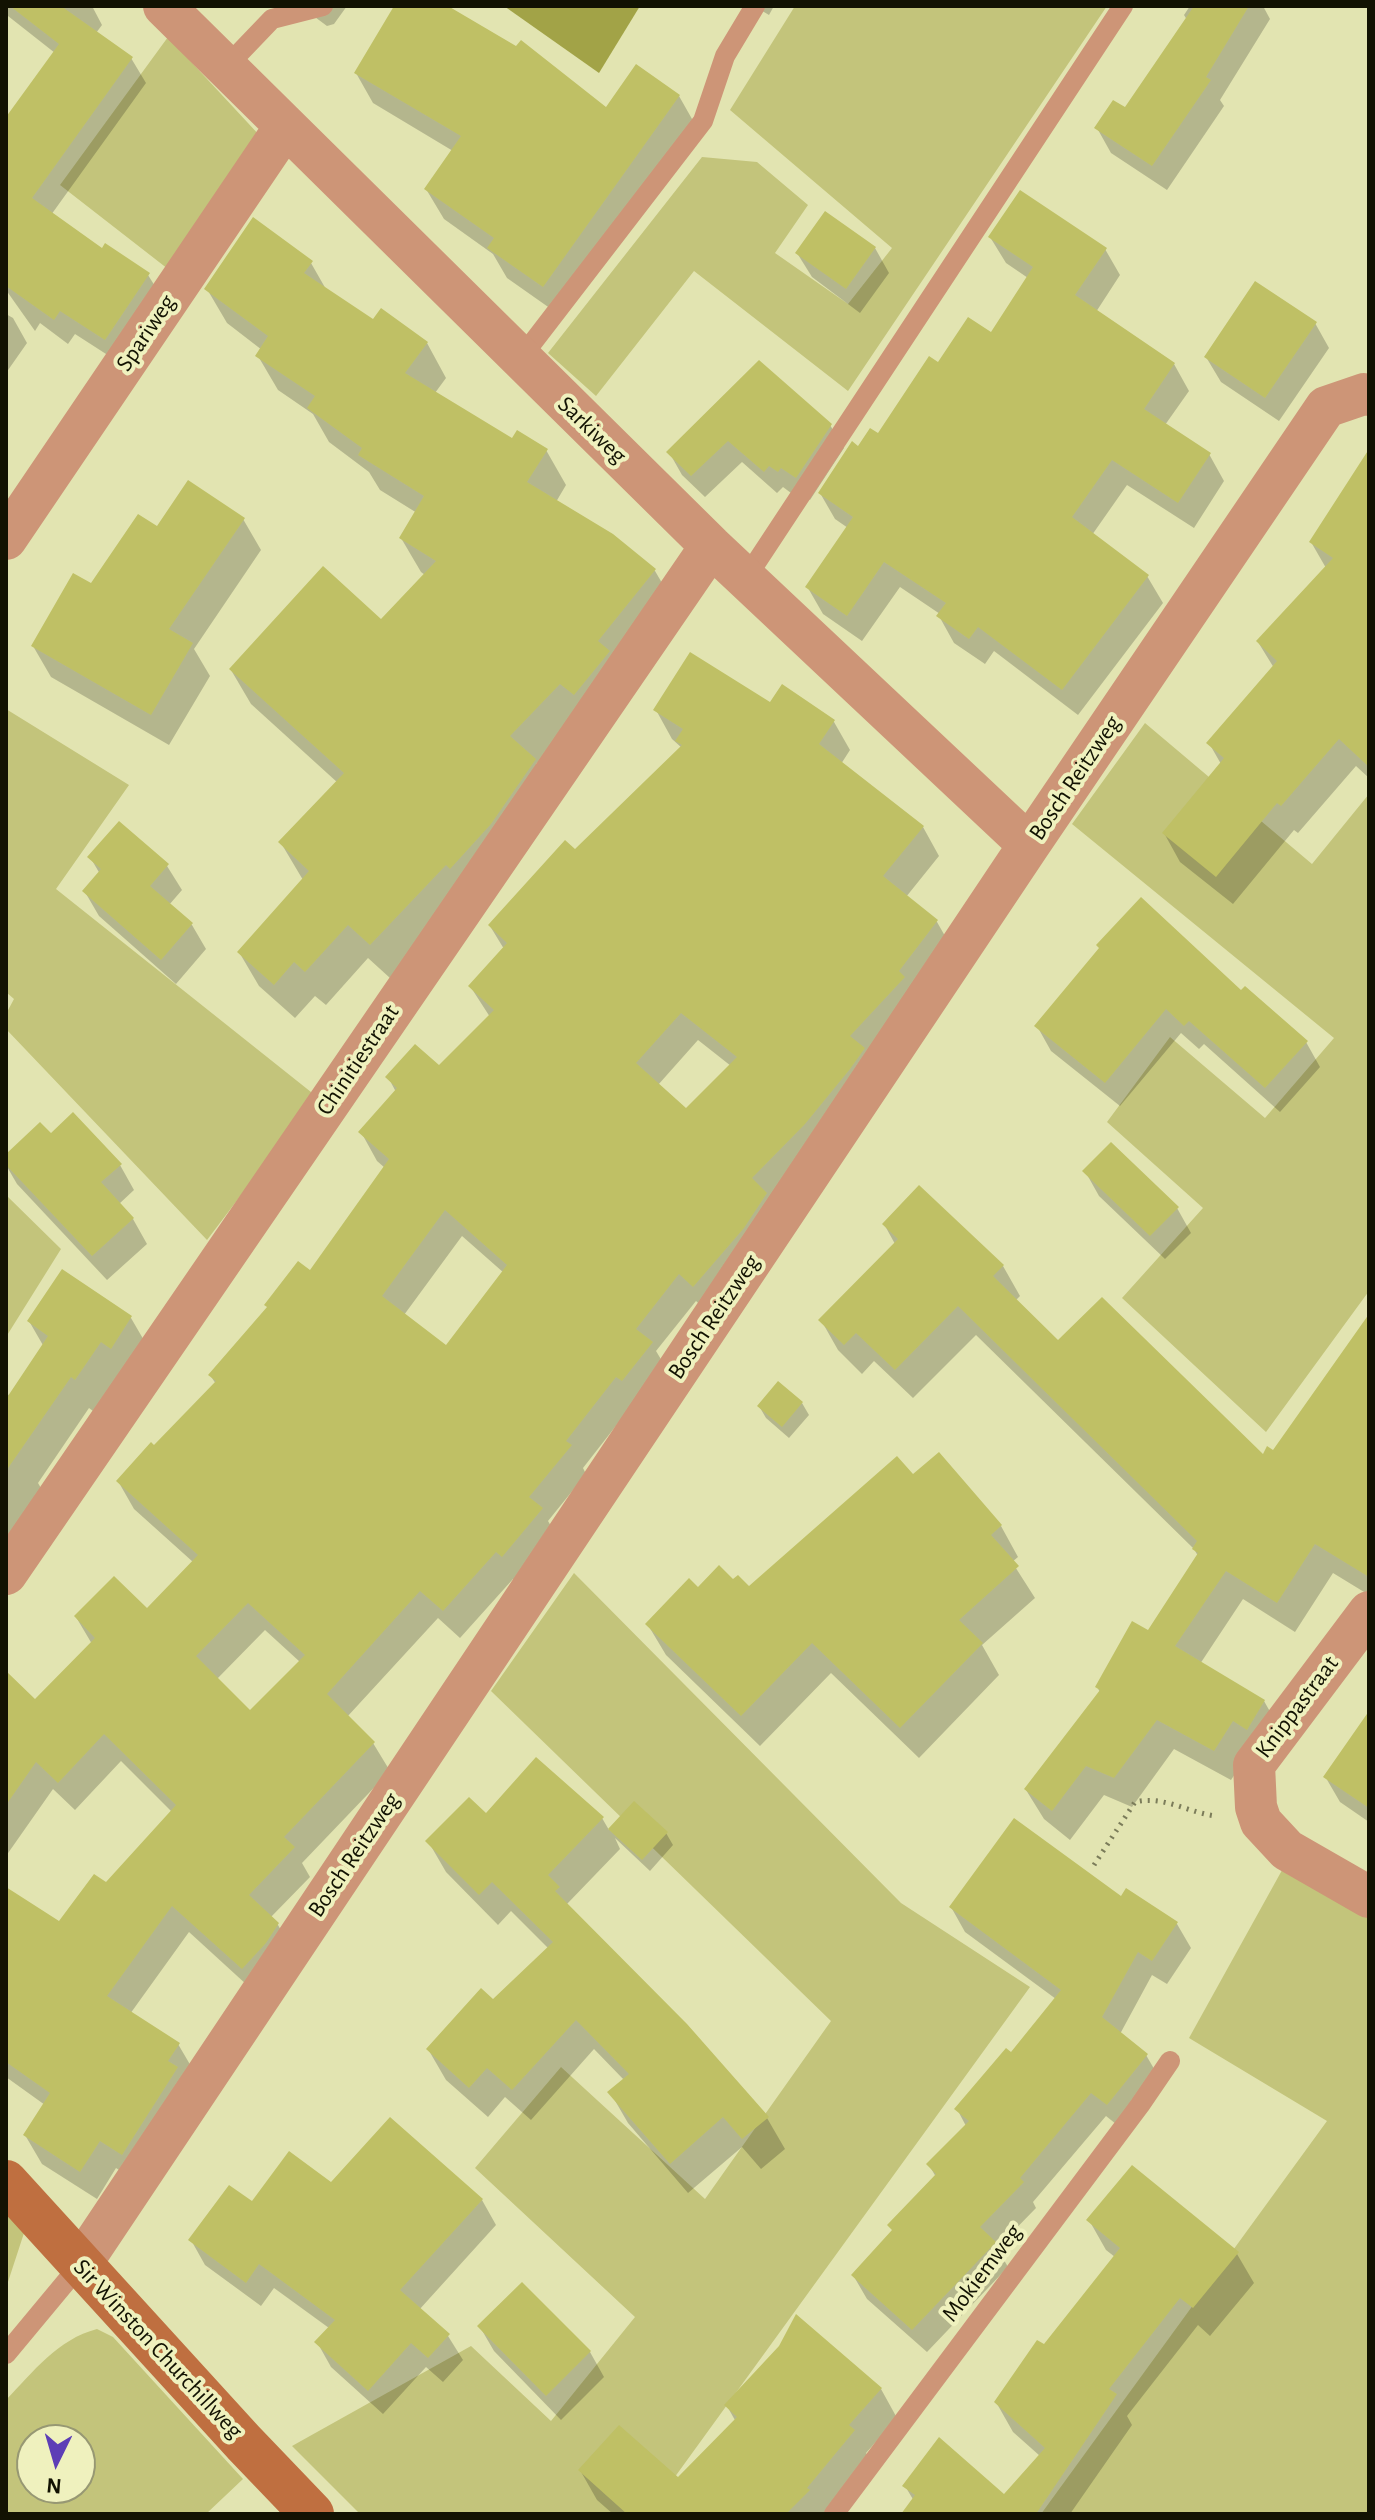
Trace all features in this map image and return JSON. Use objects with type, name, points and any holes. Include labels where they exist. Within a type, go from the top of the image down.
[{"type":"street","name":"Sarkiweg","points":[[164,6],[711,546],[1029,845]]},
{"type":"street","name":"Spariweg","points":[[6,539],[285,127]]},
{"type":"street","name":"Bosch Reitzweg","points":[[80,2265],[1029,845],[1326,407],[1369,395]]},
{"type":"street","name":"Chinitiestraat","points":[[6,1574],[711,546]]},
{"type":"street","name":"Knippastraat","points":[[1261,1822],[1256,1807],[1254,1765],[1369,1612]]},
{"type":"street","points":[[1261,1822],[1287,1850],[1369,1897]]},
{"type":"street","name":"Sir Winston Churchillweg","points":[[6,2182],[312,2514]]},
{"type":"lane","points":[[226,67],[272,19],[323,6]]},
{"type":"lane","points":[[520,359],[703,121],[725,56],[755,6]]},
{"type":"lane","points":[[746,578],[1123,6]]},
{"type":"lane","name":"Mokiemweg","points":[[834,2514],[1170,2061]]},
{"type":"lane","points":[[6,2354],[80,2265]]},
{"type":"path","points":[[1094,1865],[1135,1802],[1146,1799],[1208,1816],[1261,1822]]},
{"type":"green space","points":[[795,6],[1107,6],[848,391],[694,271],[596,396],[548,353],[702,157],[757,162],[808,205],[775,253],[848,304],[892,248],[730,110]]},
{"type":"green space","points":[[168,37],[261,137],[168,269],[60,185]]},
{"type":"green space","points":[[6,709],[129,785],[56,889],[316,1096],[207,1240],[6,1029],[6,1014],[14,999],[6,992]]},
{"type":"green space","points":[[1145,723],[1312,864],[1369,794],[1369,1291],[1266,1432],[1122,1298],[1203,1208],[1107,1122],[1170,1037],[1265,1118],[1334,1038],[1072,824]]},
{"type":"green space","points":[[6,1195],[61,1249],[6,1337]]},
{"type":"green space","points":[[574,1573],[901,1903],[1030,1987],[648,2514],[360,2514],[292,2446],[471,2346],[551,2421],[635,2317],[475,2168],[561,2067],[705,2199],[831,2021],[491,1691]]},
{"type":"green space","points":[[1286,1863],[1369,1910],[1369,2514],[1041,2514],[1327,2121],[1189,2038]]},
{"type":"green space","points":[[6,2213],[24,2233],[6,2288]]},
{"type":"green space","points":[[97,2329],[113,2337],[243,2479],[206,2514],[6,2514],[6,2400],[47,2358],[70,2340]]},
{"type":"shaded area","points":[[504,6],[640,6],[599,73]]},
{"type":"building","points":[[10,6],[61,6],[133,57],[32,198],[102,248],[105,243],[150,273],[105,340],[60,311],[54,320],[6,286],[6,117],[59,44]]},
{"type":"building","points":[[394,6],[448,6],[516,46],[521,40],[606,107],[636,64],[680,95],[543,287],[487,248],[494,238],[424,189],[461,136],[354,73]]},
{"type":"building","points":[[1194,6],[1249,6],[1206,77],[1211,80],[1152,166],[1094,128],[1113,100],[1125,107]]},
{"type":"building","points":[[1020,190],[1107,248],[1075,295],[1175,363],[1144,409],[1211,453],[1178,503],[1112,460],[1072,517],[1149,575],[1062,690],[978,627],[969,639],[936,616],[946,603],[884,562],[847,616],[805,587],[853,517],[818,493],[852,441],[858,446],[870,428],[878,433],[929,356],[938,362],[968,317],[991,332],[1033,267],[988,237]]},
{"type":"building","points":[[825,211],[876,247],[846,289],[795,253]]},
{"type":"building","points":[[253,217],[313,261],[304,273],[373,319],[381,308],[428,342],[405,373],[512,438],[517,430],[548,449],[527,482],[613,534],[656,569],[598,641],[610,651],[574,695],[560,684],[510,736],[536,759],[491,824],[450,869],[446,865],[370,945],[348,925],[305,972],[294,962],[274,985],[237,952],[309,871],[278,842],[344,773],[229,669],[323,566],[381,619],[436,561],[399,538],[424,496],[358,455],[362,448],[307,408],[315,396],[255,356],[268,336],[204,289]]},
{"type":"building","points":[[1255,281],[1317,322],[1265,398],[1204,357]]},
{"type":"building","points":[[759,360],[832,424],[796,478],[781,468],[778,472],[769,466],[764,472],[728,441],[691,476],[666,452]]},
{"type":"building","points":[[1369,449],[1369,767],[1339,739],[1281,806],[1277,803],[1216,877],[1162,833],[1224,758],[1206,743],[1277,661],[1256,641],[1333,558],[1309,542]]},
{"type":"building","points":[[188,480],[245,518],[169,629],[193,643],[151,715],[31,646],[73,573],[91,583],[138,514],[157,526]]},
{"type":"building","points":[[690,652],[770,702],[782,684],[835,720],[819,744],[924,826],[883,876],[938,920],[899,971],[905,977],[850,1036],[865,1048],[850,1069],[805,1124],[752,1178],[767,1193],[744,1228],[693,1287],[679,1274],[636,1329],[653,1342],[622,1381],[616,1377],[566,1441],[572,1445],[529,1497],[543,1508],[502,1557],[496,1552],[443,1611],[420,1591],[327,1694],[375,1742],[284,1837],[295,1847],[249,1895],[279,1923],[266,1943],[242,1969],[172,1906],[107,1996],[180,2043],[168,2061],[178,2067],[122,2155],[100,2141],[80,2172],[23,2135],[50,2093],[6,2062],[6,1887],[59,1921],[94,1874],[106,1882],[176,1805],[104,1734],[58,1783],[36,1762],[6,1805],[6,1671],[35,1699],[95,1638],[74,1616],[114,1576],[147,1608],[198,1555],[116,1481],[151,1442],[154,1445],[216,1381],[208,1375],[267,1307],[264,1305],[298,1261],[310,1270],[389,1159],[358,1132],[397,1088],[385,1077],[415,1044],[439,1065],[494,1010],[468,986],[507,943],[488,925],[565,840],[575,849],[682,745],[675,741],[683,729],[653,710]],"holes":[[[681,1013],[737,1057],[686,1108],[636,1063]],[[445,1210],[507,1265],[446,1345],[382,1296]],[[248,1603],[305,1655],[250,1710],[196,1656]]]},
{"type":"building","points":[[119,821],[169,864],[150,886],[193,923],[161,960],[82,891],[101,869],[87,857]]},
{"type":"building","points":[[1141,897],[1241,990],[1245,986],[1308,1041],[1265,1088],[1189,1021],[1184,1026],[1166,1009],[1105,1083],[1034,1026],[1099,948],[1096,945]]},
{"type":"building","points":[[73,1112],[122,1164],[101,1182],[134,1218],[92,1256],[6,1165],[6,1154],[40,1122],[51,1133]]},
{"type":"building","points":[[1111,1142],[1179,1207],[1150,1236],[1082,1171]]},
{"type":"building","points":[[919,1185],[1004,1265],[993,1276],[1058,1340],[1102,1297],[1263,1454],[1267,1446],[1273,1450],[1369,1314],[1369,1577],[1315,1544],[1277,1603],[1226,1571],[1175,1646],[1265,1700],[1247,1730],[1233,1721],[1214,1751],[1157,1720],[1114,1778],[1086,1766],[1052,1811],[1024,1789],[1100,1690],[1095,1687],[1132,1621],[1148,1630],[1198,1553],[1192,1549],[1197,1541],[958,1306],[895,1370],[856,1333],[844,1345],[818,1320],[898,1239],[882,1224]]},
{"type":"building","points":[[62,1269],[132,1316],[111,1349],[101,1342],[75,1380],[71,1377],[6,1471],[6,1399],[48,1336],[27,1321]]},
{"type":"building","points":[[778,1381],[803,1402],[782,1427],[757,1406]]},
{"type":"building","points":[[939,1452],[1002,1525],[991,1535],[1019,1566],[959,1620],[983,1643],[900,1728],[812,1643],[741,1716],[645,1624],[689,1578],[698,1587],[719,1565],[733,1579],[738,1575],[749,1586],[897,1456],[913,1474]]},
{"type":"building","points":[[1369,1711],[1369,1808],[1323,1777]]},
{"type":"building","points":[[536,1757],[604,1817],[548,1875],[560,1887],[555,1891],[687,2024],[769,2117],[742,2139],[723,2117],[670,2164],[607,2092],[629,2074],[576,2020],[512,2090],[487,2068],[469,2088],[426,2049],[481,1988],[493,1999],[553,1942],[492,1882],[479,1895],[425,1841],[469,1797],[486,1813]]},
{"type":"building","points":[[634,1801],[668,1832],[642,1860],[608,1829]]},
{"type":"building","points":[[1014,1818],[1121,1896],[1126,1888],[1178,1922],[1152,1961],[1138,1952],[1102,2017],[1148,2054],[1107,2105],[1091,2093],[1020,2178],[1024,2182],[980,2227],[996,2242],[912,2330],[851,2275],[892,2230],[887,2225],[936,2174],[926,2164],[969,2121],[954,2109],[1006,2048],[1011,2052],[1061,1990],[949,1907]]},
{"type":"building","points":[[390,2117],[483,2199],[400,2290],[450,2334],[428,2358],[411,2343],[368,2391],[314,2342],[335,2320],[259,2264],[246,2283],[188,2240],[229,2185],[252,2201],[289,2151],[331,2182]]},
{"type":"building","points":[[1132,2165],[1239,2252],[1193,2308],[1180,2298],[1109,2389],[1117,2394],[1036,2514],[901,2514],[915,2495],[902,2486],[939,2437],[1004,2494],[1045,2448],[994,2402],[1037,2340],[1044,2344],[1120,2248],[1086,2220]]},
{"type":"building","points":[[522,2282],[591,2351],[546,2396],[477,2326]]},
{"type":"building","points":[[796,2314],[882,2388],[849,2425],[855,2430],[807,2488],[810,2490],[786,2514],[627,2514],[578,2470],[619,2425],[678,2477],[737,2417],[724,2405],[779,2346]]}]
